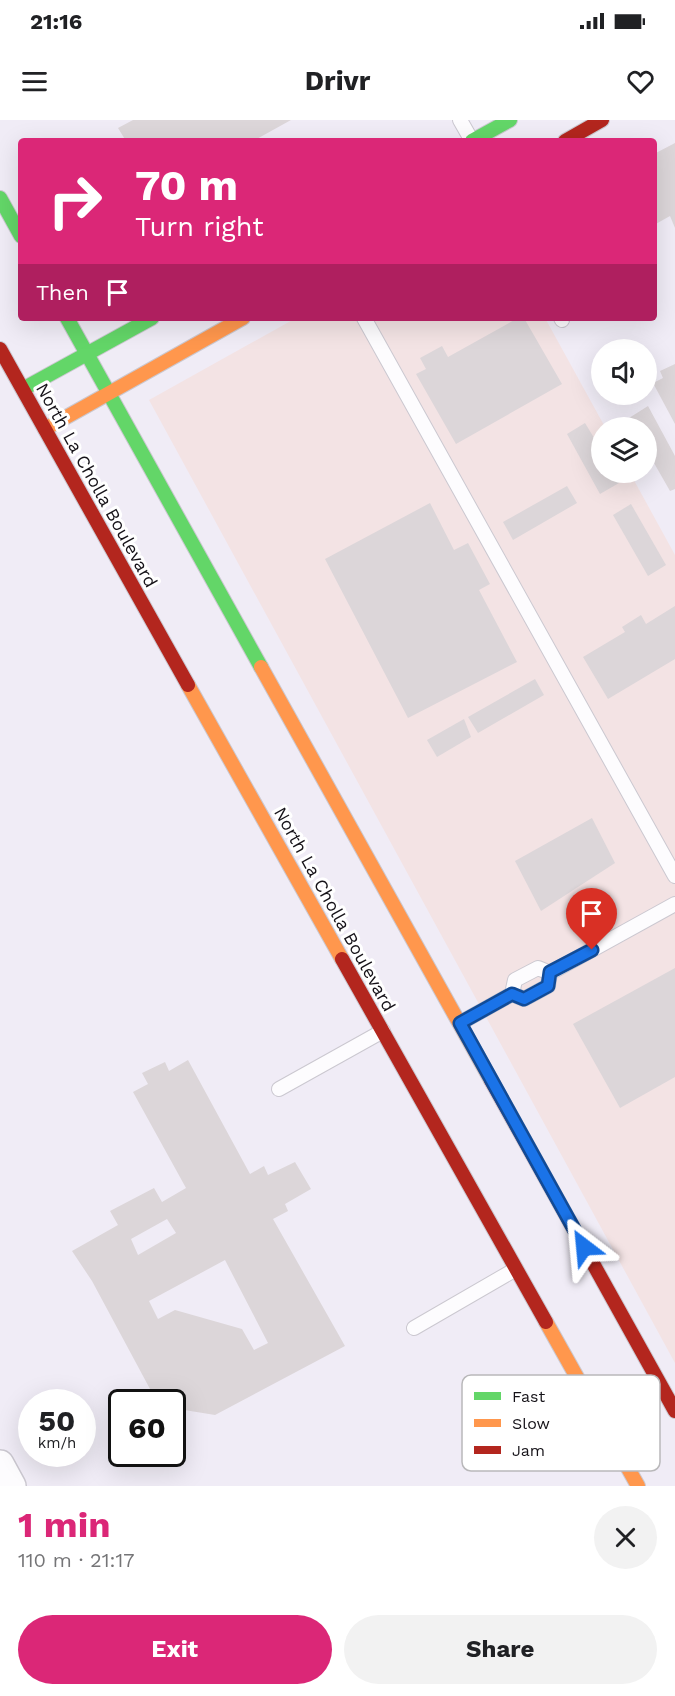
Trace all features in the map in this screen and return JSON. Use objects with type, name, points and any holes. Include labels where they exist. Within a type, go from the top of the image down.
[{"type":"main road","points":[[477,138],[510,120]]},
{"type":"main road","points":[[570,138],[602,120]]},
{"type":"main road","points":[[0,198],[18,231]]},
{"type":"main road","points":[[69,321],[655,1375]]},
{"type":"main road","points":[[23,389],[147,321]]},
{"type":"main road","points":[[45,429],[238,321]]},
{"type":"main road","name":"North La Cholla Boulevard","points":[[0,349],[576,1375]]},
{"type":"main road","points":[[660,1384],[675,1411]]},
{"type":"main road","name":"North La Cholla Boulevard","points":[[630,1471],[638,1486]]},
{"type":"street","points":[[0,1464],[12,1486]]},
{"type":"lane","points":[[460,120],[470,138]]},
{"type":"lane","points":[[366,321],[675,876]]},
{"type":"lane","points":[[460,1023],[512,994],[515,980],[538,968],[550,972],[675,904]]},
{"type":"lane","points":[[512,994],[524,999],[548,986],[550,972]]},
{"type":"lane","points":[[279,1089],[383,1031]]},
{"type":"lane","points":[[414,1328],[516,1269]]},
{"type":"shaded area","points":[[291,321],[547,321],[599,417],[591,417],[591,483],[635,483],[675,555],[675,1363],[149,400]]},
{"type":"building","points":[[133,120],[291,120],[258,138],[124,138],[118,128]]},
{"type":"building","points":[[675,143],[675,228],[670,216],[657,223],[657,152]]},
{"type":"building","points":[[513,321],[526,321],[562,384],[456,444],[416,374],[426,369],[420,358],[442,346],[448,357]]},
{"type":"building","points":[[675,364],[675,424],[657,390],[657,381],[663,378],[660,371]]},
{"type":"building","points":[[648,406],[654,417],[631,417]]},
{"type":"building","points":[[585,423],[591,433],[591,478],[567,434]]},
{"type":"building","points":[[657,423],[675,456],[675,489],[670,491],[657,468]]},
{"type":"building","points":[[594,483],[619,483],[600,494]]},
{"type":"building","points":[[567,486],[577,503],[513,540],[503,522]]},
{"type":"building","points":[[430,503],[454,550],[468,543],[490,584],[479,590],[517,662],[408,718],[325,559]]},
{"type":"building","points":[[631,504],[666,565],[648,576],[613,515]]},
{"type":"building","points":[[675,606],[675,659],[608,699],[583,657],[625,632],[622,627],[641,615],[646,624]]},
{"type":"building","points":[[535,679],[544,695],[478,733],[468,717]]},
{"type":"building","points":[[464,719],[471,737],[437,757],[427,740]]},
{"type":"building","points":[[592,818],[615,863],[541,911],[515,861]]},
{"type":"building","points":[[675,968],[675,1077],[620,1108],[573,1024]]},
{"type":"building","points":[[188,1060],[250,1174],[264,1166],[268,1175],[295,1162],[311,1189],[285,1204],[288,1211],[273,1219],[345,1346],[215,1415],[186,1410],[186,1389],[150,1389],[92,1281],[72,1251],[118,1225],[110,1211],[154,1188],[162,1202],[186,1188],[133,1092],[148,1084],[142,1073],[165,1062],[169,1071]],"holes":[[[167,1219],[176,1233],[138,1255],[131,1239]],[[225,1260],[268,1343],[254,1350],[242,1329],[175,1310],[158,1319],[149,1301]]]},
{"type":"traffic: fast","points":[[477,138],[510,120]]},
{"type":"traffic: fast","points":[[0,198],[18,231]]},
{"type":"traffic: fast","points":[[69,321],[261,667]]},
{"type":"traffic: fast","points":[[23,389],[147,321]]},
{"type":"traffic: slow","points":[[45,429],[238,321]]},
{"type":"traffic: slow","points":[[261,667],[491,1080]]},
{"type":"traffic: slow","points":[[188,685],[342,959]]},
{"type":"traffic: slow","points":[[546,1322],[576,1375]]},
{"type":"traffic: slow","points":[[630,1471],[638,1486]]},
{"type":"traffic: jam","points":[[570,138],[602,120]]},
{"type":"traffic: jam","points":[[0,349],[188,685]]},
{"type":"traffic: jam","points":[[342,959],[546,1322]]},
{"type":"traffic: jam","points":[[491,1080],[655,1375]]},
{"type":"traffic: jam","points":[[660,1384],[675,1411]]},
{"type":"route","points":[[584,1247],[460,1023],[512,994],[524,999],[548,986],[550,972],[592,950]]}]
